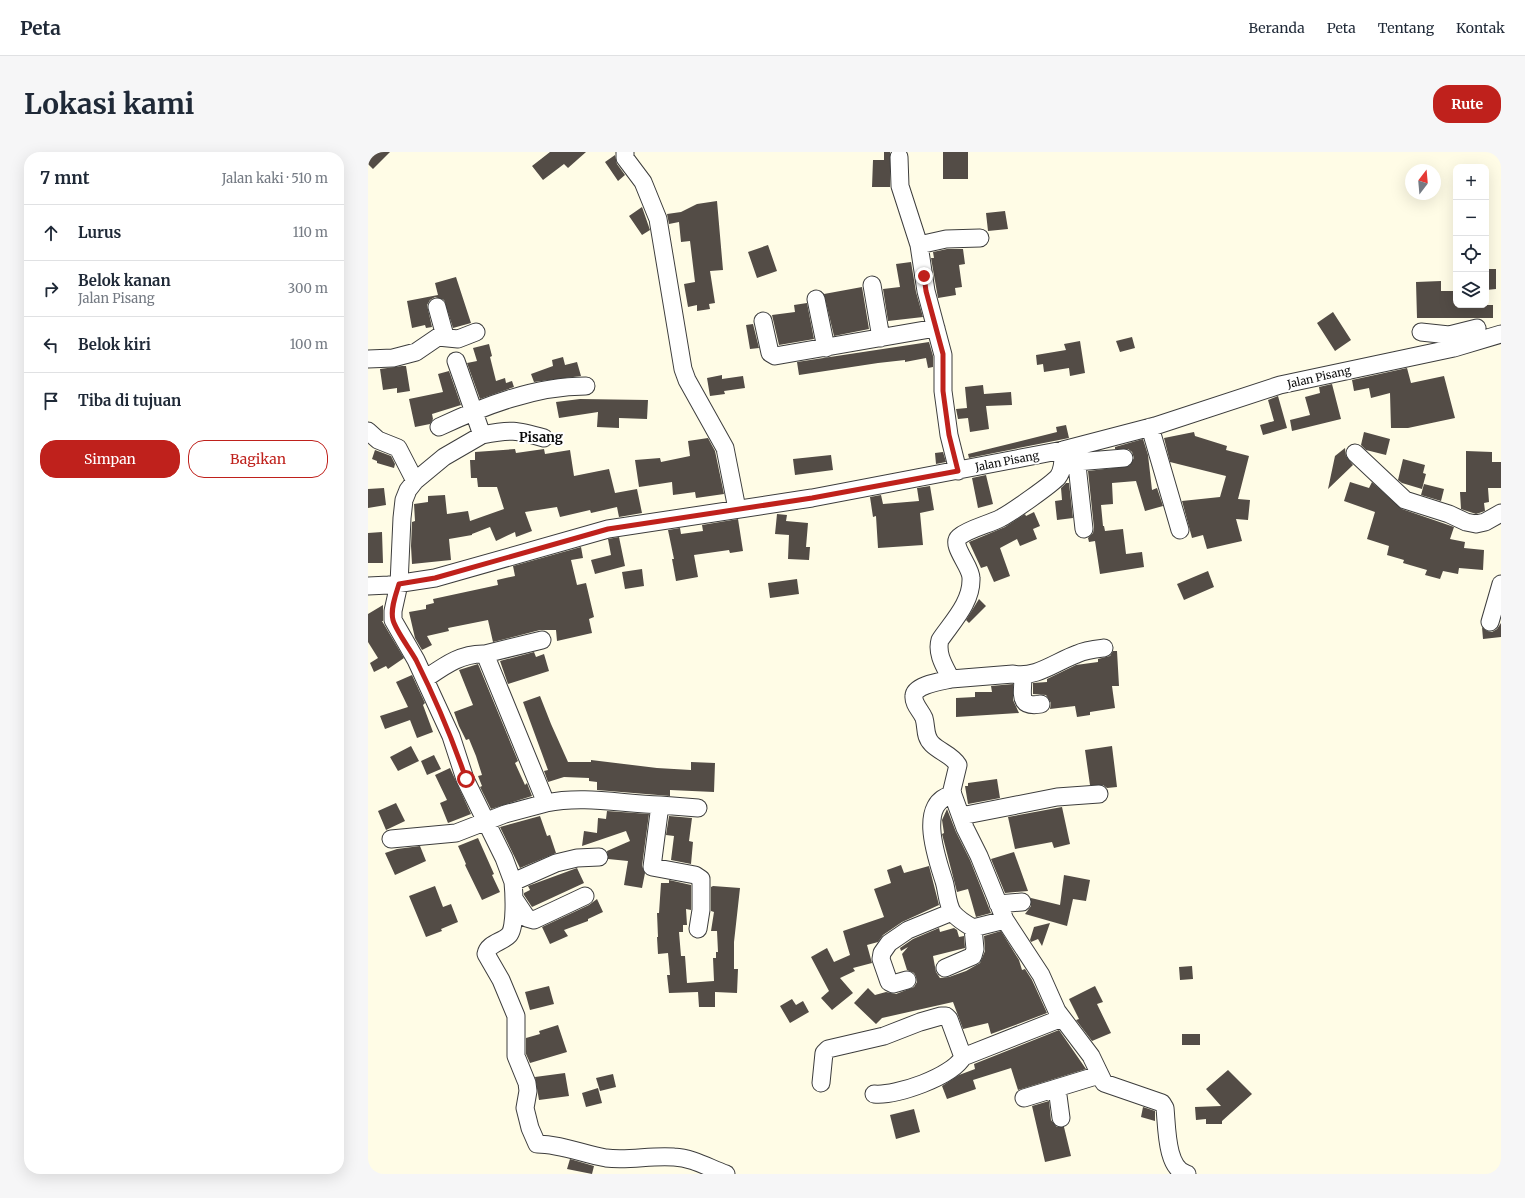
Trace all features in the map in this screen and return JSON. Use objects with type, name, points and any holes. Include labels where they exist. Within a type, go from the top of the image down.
[{"type":"street","points":[[625,152],[625,158],[648,193],[658,219],[683,369],[687,380],[725,448],[737,509]]},
{"type":"street","points":[[900,157],[900,186],[919,245],[926,291],[943,354],[943,391],[949,435],[958,471]]},
{"type":"street","points":[[919,245],[946,239],[980,238]]},
{"type":"street","points":[[872,285],[882,338]]},
{"type":"street","points":[[816,299],[826,348]]},
{"type":"street","points":[[437,307],[445,336]]},
{"type":"street","points":[[763,321],[770,352],[775,356],[936,328]]},
{"type":"street","points":[[1421,332],[1451,342],[1477,328]]},
{"type":"street","points":[[368,358],[404,355],[416,352],[438,336],[458,339],[476,332]]},
{"type":"street","name":"Jalan Pisang","points":[[370,586],[394,585],[435,578],[608,529],[819,497],[958,471],[1071,453],[1280,385],[1451,342],[1501,334]]},
{"type":"street","points":[[456,361],[478,422]]},
{"type":"street","points":[[439,427],[478,422],[543,390],[586,386]]},
{"type":"street","points":[[478,422],[506,430],[517,430],[544,438]]},
{"type":"street","points":[[478,422],[444,457],[413,478],[404,500],[394,585],[393,620],[425,679],[451,736],[466,779],[513,882],[515,900],[510,934],[487,949],[486,954],[501,980],[516,1016],[516,1056],[527,1083],[528,1091],[525,1108],[530,1128],[537,1144],[550,1144],[616,1159],[674,1157],[687,1159],[726,1174]]},
{"type":"street","points":[[1150,427],[1180,530]]},
{"type":"street","points":[[368,431],[378,440],[398,448],[413,478]]},
{"type":"street","points":[[1355,452],[1405,500],[1476,524],[1485,522],[1501,514]]},
{"type":"street","points":[[1071,453],[1124,458]]},
{"type":"street","points":[[1071,453],[1084,528]]},
{"type":"street","points":[[951,679],[940,657],[938,646],[940,640],[967,601],[971,578],[970,569],[956,546],[958,539],[963,534],[1002,518],[1058,476],[1063,464],[1071,453]]},
{"type":"street","points":[[1490,622],[1501,584]]},
{"type":"street","points":[[425,679],[451,661],[473,653],[485,654],[542,640]]},
{"type":"street","points":[[1104,648],[1079,653],[1033,674],[1022,676],[1013,674],[951,679],[921,688],[915,692],[914,696],[916,704],[924,719],[927,738],[936,748],[951,757],[958,765],[952,790],[953,795],[1005,920],[1041,975],[1062,1018],[1085,1047],[1104,1083],[1162,1103],[1165,1108],[1171,1157],[1175,1166],[1182,1173],[1187,1174]]},
{"type":"street","points":[[485,654],[546,803]]},
{"type":"street","points":[[1022,676],[1023,701],[1026,705],[1031,706],[1041,704]]},
{"type":"street","points":[[961,816],[1057,797],[1099,794]]},
{"type":"street","points":[[945,968],[973,956],[975,948],[973,928],[952,912],[937,860],[932,821],[933,812],[937,804],[948,796],[953,795]]},
{"type":"street","points":[[391,839],[456,833],[522,808],[560,800],[592,799],[698,808]]},
{"type":"street","points":[[660,805],[652,867],[695,875],[701,879],[698,929]]},
{"type":"street","points":[[513,882],[556,863],[577,858],[599,857]]},
{"type":"street","points":[[515,900],[527,918],[534,920],[585,896]]},
{"type":"street","points":[[998,904],[1022,902]]},
{"type":"street","points":[[907,980],[893,984],[889,982],[881,959],[882,953],[897,936],[922,923],[952,912]]},
{"type":"street","points":[[973,928],[1005,920]]},
{"type":"street","points":[[821,1084],[824,1053],[828,1049],[884,1036],[920,1022],[941,1016],[946,1016],[949,1019],[963,1057]]},
{"type":"street","points":[[874,1094],[892,1093],[936,1078],[956,1065],[963,1057],[1062,1018]]},
{"type":"street","points":[[1024,1098],[1099,1075]]},
{"type":"street","points":[[1057,1088],[1061,1118]]},
{"type":"building","points":[[368,152],[390,152],[373,169],[368,164]]},
{"type":"building","points":[[550,152],[586,152],[568,168],[564,164],[543,180],[532,166]]},
{"type":"building","points":[[884,152],[890,152],[890,187],[872,187],[873,160],[884,160]]},
{"type":"building","points":[[943,152],[968,152],[968,179],[943,179]]},
{"type":"building","points":[[615,155],[617,164],[625,175],[618,181],[605,162]]},
{"type":"building","points":[[717,201],[723,270],[710,271],[715,303],[709,304],[710,309],[697,311],[697,305],[688,307],[684,284],[695,282],[690,241],[681,242],[679,222],[669,224],[667,214],[681,212],[697,204]]},
{"type":"building","points":[[642,207],[650,230],[642,235],[629,216]]},
{"type":"building","points":[[1005,211],[1008,229],[988,231],[986,213]]},
{"type":"building","points":[[768,245],[777,271],[757,278],[748,252]]},
{"type":"building","points":[[947,249],[963,249],[965,264],[959,265],[962,287],[955,288],[956,295],[938,298],[931,258],[934,258],[933,252]]},
{"type":"building","points":[[911,262],[916,292],[923,317],[888,321],[883,289],[900,287],[896,264]]},
{"type":"building","points":[[1489,269],[1496,269],[1496,289],[1489,290]]},
{"type":"building","points":[[456,277],[471,323],[453,328],[444,300],[435,297],[430,300],[427,305],[432,327],[426,328],[425,325],[412,328],[407,301],[438,295],[435,283]]},
{"type":"building","points":[[1441,281],[1441,291],[1453,291],[1453,308],[1489,308],[1489,305],[1493,305],[1493,318],[1417,318],[1416,282]]},
{"type":"building","points":[[862,287],[869,329],[834,336],[824,294]]},
{"type":"building","points":[[807,303],[814,339],[779,345],[772,315],[795,312],[794,305]]},
{"type":"building","points":[[1333,312],[1351,340],[1335,351],[1317,323]]},
{"type":"building","points":[[753,324],[759,348],[750,349],[746,325]]},
{"type":"building","points":[[1132,337],[1135,348],[1120,352],[1116,341]]},
{"type":"building","points":[[1080,341],[1085,373],[1070,376],[1069,368],[1044,372],[1043,364],[1037,365],[1036,355],[1066,350],[1064,344]]},
{"type":"building","points":[[929,342],[933,356],[933,367],[928,368],[926,358],[905,362],[905,360],[878,363],[799,375],[797,362]]},
{"type":"building","points":[[489,344],[492,356],[490,357],[496,381],[505,378],[506,383],[512,381],[514,387],[480,399],[467,363],[477,361],[473,348]]},
{"type":"building","points":[[563,357],[565,365],[577,362],[581,376],[534,382],[531,374],[553,366],[552,360]]},
{"type":"building","points":[[406,366],[410,391],[397,393],[397,388],[383,390],[380,369]]},
{"type":"building","points":[[1407,368],[1411,383],[1444,376],[1455,418],[1408,428],[1391,428],[1390,393],[1371,398],[1369,388],[1354,391],[1352,380]]},
{"type":"building","points":[[449,371],[461,405],[432,414],[433,419],[430,424],[415,427],[409,399],[443,392],[438,374]]},
{"type":"building","points":[[722,375],[722,379],[743,376],[745,388],[724,391],[725,394],[710,396],[707,378]]},
{"type":"building","points":[[1332,384],[1341,419],[1292,431],[1290,420],[1310,415],[1305,397],[1320,393],[1319,387]]},
{"type":"building","points":[[983,385],[984,394],[1011,392],[1012,405],[986,406],[989,429],[970,432],[968,418],[958,419],[956,409],[967,408],[965,387]]},
{"type":"building","points":[[1278,396],[1287,428],[1263,435],[1260,425],[1274,421],[1268,400]]},
{"type":"building","points":[[580,399],[648,400],[647,419],[619,418],[619,428],[597,427],[598,412],[559,418],[556,402]]},
{"type":"building","points":[[1066,425],[1069,438],[969,458],[968,454],[1057,432],[1056,427]]},
{"type":"building","points":[[1194,432],[1195,436],[1227,446],[1226,450],[1249,456],[1238,499],[1250,500],[1248,520],[1236,519],[1242,541],[1207,549],[1203,535],[1192,538],[1182,501],[1220,497],[1226,476],[1170,462],[1164,438]]},
{"type":"building","points":[[1364,432],[1390,439],[1386,455],[1366,450],[1361,445]]},
{"type":"building","points":[[708,438],[715,451],[724,494],[696,498],[695,492],[673,495],[672,482],[639,487],[635,460],[660,458],[661,462],[690,456],[688,441]]},
{"type":"building","points":[[1143,439],[1148,455],[1152,490],[1157,488],[1163,506],[1145,511],[1136,481],[1112,483],[1113,504],[1101,505],[1103,526],[1105,531],[1123,529],[1126,554],[1142,552],[1144,567],[1100,574],[1095,541],[1089,542],[1088,538],[1093,533],[1094,528],[1088,471],[1129,466],[1134,458],[1132,452],[1128,449],[1115,449],[1115,447]]},
{"type":"building","points":[[1345,448],[1346,456],[1353,465],[1328,489],[1335,456]]},
{"type":"building","points":[[515,449],[516,453],[544,449],[545,454],[570,450],[574,476],[609,469],[615,493],[637,489],[642,513],[619,517],[617,507],[591,513],[590,510],[560,517],[557,507],[525,512],[532,531],[516,537],[515,532],[496,541],[490,527],[472,535],[449,539],[451,560],[412,564],[411,546],[412,522],[415,521],[414,504],[428,502],[428,496],[445,495],[447,514],[468,511],[470,521],[504,509],[497,487],[478,487],[477,478],[471,478],[470,460],[475,460],[475,452]]},
{"type":"building","points":[[375,450],[391,456],[395,464],[394,468],[377,463],[377,461],[372,459]]},
{"type":"building","points":[[1466,451],[1492,452],[1492,462],[1501,462],[1501,488],[1488,488],[1489,502],[1484,503],[1485,511],[1476,514],[1461,509],[1460,492],[1466,492]]},
{"type":"building","points":[[943,452],[946,462],[936,464],[935,453]]},
{"type":"building","points":[[831,455],[833,470],[795,475],[793,459]]},
{"type":"building","points":[[1403,459],[1425,465],[1423,473],[1426,474],[1422,489],[1402,483],[1398,480]]},
{"type":"building","points":[[986,475],[993,504],[978,508],[972,478]]},
{"type":"building","points":[[1350,482],[1369,488],[1372,482],[1402,509],[1454,527],[1450,539],[1465,542],[1464,548],[1484,550],[1483,570],[1459,568],[1458,574],[1443,571],[1440,579],[1425,575],[1427,570],[1403,563],[1404,560],[1387,555],[1389,546],[1367,539],[1375,512],[1344,501]]},
{"type":"building","points":[[1066,483],[1069,483],[1073,518],[1057,520],[1055,501],[1062,500],[1061,488]]},
{"type":"building","points":[[1424,484],[1444,489],[1441,501],[1421,495]]},
{"type":"building","points":[[930,486],[934,510],[920,513],[923,545],[878,548],[876,516],[873,517],[870,497],[881,495],[883,504],[919,501],[917,488]]},
{"type":"building","points":[[384,488],[386,505],[368,508],[368,489]]},
{"type":"building","points":[[1034,512],[1040,526],[1033,529],[1037,539],[1020,546],[1017,539],[1000,548],[1010,576],[994,582],[987,566],[981,568],[969,542],[1005,527],[1025,514],[1026,516]]},
{"type":"building","points":[[777,514],[787,515],[786,521],[808,523],[806,547],[810,547],[809,560],[788,559],[789,535],[775,534]]},
{"type":"building","points":[[738,519],[743,551],[730,553],[729,550],[694,555],[698,577],[676,581],[672,559],[674,559],[668,530],[680,528],[681,534],[703,531],[702,525]]},
{"type":"building","points":[[382,532],[383,563],[368,563],[368,533]]},
{"type":"building","points":[[619,537],[625,566],[595,574],[591,560],[611,555],[608,539]]},
{"type":"building","points":[[581,547],[583,558],[571,560],[577,585],[586,583],[594,617],[589,619],[592,633],[557,641],[556,630],[540,630],[493,642],[488,620],[448,628],[449,631],[427,636],[432,645],[422,650],[415,638],[409,612],[426,609],[426,605],[434,603],[433,599],[498,585],[497,580],[515,576],[513,566]]},
{"type":"building","points":[[642,569],[644,586],[625,589],[622,572]]},
{"type":"building","points":[[1208,571],[1214,587],[1184,600],[1177,584]]},
{"type":"building","points":[[797,579],[799,594],[770,598],[768,583]]},
{"type":"building","points":[[979,599],[986,606],[969,623],[966,620]]},
{"type":"building","points":[[383,605],[382,621],[404,658],[388,669],[386,666],[374,672],[370,663],[378,658],[368,642],[368,614]]},
{"type":"building","points":[[1501,623],[1501,637],[1483,639],[1482,627],[1487,631],[1492,632],[1497,629]]},
{"type":"building","points":[[1113,651],[1117,651],[1119,686],[1112,686],[1115,708],[1090,712],[1090,715],[1077,717],[1075,706],[1050,709],[1051,703],[1046,695],[1033,694],[1033,683],[1047,682],[1047,679],[1076,665],[1098,662],[1098,659],[1110,656]]},
{"type":"building","points":[[534,652],[536,657],[544,654],[549,671],[508,684],[500,661]]},
{"type":"building","points":[[478,664],[518,761],[515,763],[525,785],[527,783],[532,796],[491,809],[480,787],[482,786],[478,776],[482,775],[476,756],[469,739],[466,740],[459,726],[454,712],[473,705],[459,670]]},
{"type":"building","points":[[412,675],[425,703],[423,705],[433,732],[417,738],[410,720],[385,729],[380,716],[408,707],[396,682]]},
{"type":"building","points":[[1013,684],[1013,700],[1019,713],[956,717],[956,698],[975,697],[975,692],[992,692],[991,686]]},
{"type":"building","points":[[540,696],[568,762],[591,762],[591,760],[657,768],[691,770],[691,762],[715,763],[714,792],[670,790],[670,796],[597,790],[597,782],[589,781],[589,778],[564,777],[548,782],[544,771],[548,770],[523,702]]},
{"type":"building","points":[[411,746],[419,761],[398,771],[390,757]]},
{"type":"building","points":[[1112,746],[1117,787],[1107,788],[1103,785],[1090,785],[1085,750]]},
{"type":"building","points":[[434,755],[441,769],[427,775],[421,761]]},
{"type":"building","points":[[450,768],[471,814],[448,823],[440,803],[447,800],[435,775]]},
{"type":"building","points":[[997,779],[1000,798],[968,804],[965,786],[968,786],[968,783]]},
{"type":"building","points":[[396,803],[405,821],[386,830],[378,811]]},
{"type":"building","points":[[1062,807],[1070,844],[1054,848],[1052,842],[1015,849],[1008,817]]},
{"type":"building","points":[[947,809],[956,832],[970,860],[991,913],[976,917],[968,889],[957,892],[942,834],[944,833],[942,820]]},
{"type":"building","points":[[607,811],[649,814],[642,866],[645,873],[642,888],[624,885],[628,861],[608,859],[607,851],[630,841],[626,831],[582,846],[584,831],[597,833],[598,818],[606,819]]},
{"type":"building","points":[[540,816],[547,836],[550,835],[556,853],[520,868],[500,827]]},
{"type":"building","points":[[669,816],[692,818],[689,841],[693,842],[691,864],[671,860],[674,836],[666,835]]},
{"type":"building","points":[[478,838],[494,874],[492,875],[500,892],[482,900],[465,865],[466,864],[458,846]]},
{"type":"building","points":[[420,846],[426,861],[395,875],[385,853],[397,849]]},
{"type":"building","points":[[1014,852],[1028,891],[1005,893],[991,859]]},
{"type":"building","points":[[901,865],[904,873],[929,866],[939,905],[902,922],[883,935],[878,942],[867,945],[872,963],[853,968],[855,971],[840,978],[853,993],[832,1010],[821,998],[829,991],[811,957],[827,948],[834,962],[850,955],[843,931],[884,917],[874,889],[891,883],[887,870]]},
{"type":"building","points":[[577,868],[584,883],[532,907],[524,895],[524,893],[530,890],[528,886]]},
{"type":"building","points":[[1064,875],[1090,880],[1086,901],[1073,899],[1067,926],[1025,914],[1031,906],[1031,898],[1060,905]]},
{"type":"building","points":[[669,880],[691,885],[691,910],[686,909],[687,925],[683,925],[683,932],[679,932],[681,956],[685,956],[687,983],[714,981],[713,958],[716,958],[716,952],[718,952],[717,931],[711,931],[714,912],[711,911],[711,887],[740,888],[734,942],[734,969],[738,969],[737,993],[715,992],[715,1007],[699,1007],[698,992],[669,993],[667,975],[670,975],[668,953],[658,954],[657,913],[659,913],[661,883],[669,883]]},
{"type":"building","points":[[435,886],[443,907],[451,904],[458,922],[441,929],[442,931],[426,937],[409,896]]},
{"type":"building","points":[[597,899],[603,912],[588,919],[588,921],[564,930],[568,936],[550,944],[542,927],[589,905]]},
{"type":"building","points":[[1050,923],[1042,946],[1038,939],[1031,942],[1030,940],[1034,927]]},
{"type":"building","points":[[939,928],[940,932],[954,928],[957,930],[959,937],[964,936],[965,948],[933,956],[936,972],[940,978],[949,977],[966,971],[980,963],[985,951],[984,936],[1001,931],[1019,960],[1022,970],[1025,969],[1032,980],[1047,1013],[991,1034],[988,1023],[963,1029],[953,1002],[882,1018],[876,1024],[854,1003],[868,988],[875,995],[886,992],[896,994],[914,987],[917,982],[916,977],[914,973],[907,970],[902,954],[908,947],[901,951],[900,948],[913,939]]},
{"type":"building","points":[[1192,966],[1193,979],[1180,980],[1179,967]]},
{"type":"building","points":[[549,986],[554,1004],[530,1010],[525,992]]},
{"type":"building","points":[[1095,986],[1103,1002],[1097,1004],[1111,1033],[1092,1041],[1076,1020],[1079,1019],[1069,999]]},
{"type":"building","points":[[792,999],[796,1005],[803,1001],[809,1012],[790,1023],[780,1006]]},
{"type":"building","points":[[558,1025],[567,1052],[530,1063],[526,1054],[526,1038],[540,1034],[539,1031]]},
{"type":"building","points":[[1059,1030],[1086,1069],[1018,1090],[1011,1068],[973,1080],[976,1089],[947,1099],[942,1086],[959,1075],[975,1069],[974,1064]]},
{"type":"building","points":[[1182,1034],[1200,1034],[1200,1045],[1182,1045]]},
{"type":"building","points":[[1228,1070],[1252,1094],[1222,1121],[1222,1124],[1206,1124],[1206,1119],[1196,1120],[1195,1107],[1221,1106],[1206,1089]]},
{"type":"building","points":[[565,1073],[569,1096],[539,1100],[535,1077]]},
{"type":"building","points":[[613,1074],[616,1087],[600,1091],[596,1078]]},
{"type":"building","points":[[598,1088],[602,1103],[586,1107],[582,1093]]},
{"type":"building","points":[[1049,1101],[1051,1120],[1057,1127],[1064,1127],[1071,1156],[1045,1162],[1032,1106]]},
{"type":"building","points":[[1143,1107],[1155,1111],[1155,1121],[1141,1117]]},
{"type":"building","points":[[914,1109],[920,1132],[896,1139],[890,1115]]},
{"type":"building","points":[[570,1159],[594,1166],[592,1174],[567,1169]]},
{"type":"district","name":"Pisang","points":[[541,437]]},
{"type":"route","points":[[466,779],[451,736],[416,660],[393,620],[393,611],[399,584],[435,578],[608,529],[668,518],[812,498],[958,471],[949,435],[943,391],[943,354],[931,313],[924,276]]}]
